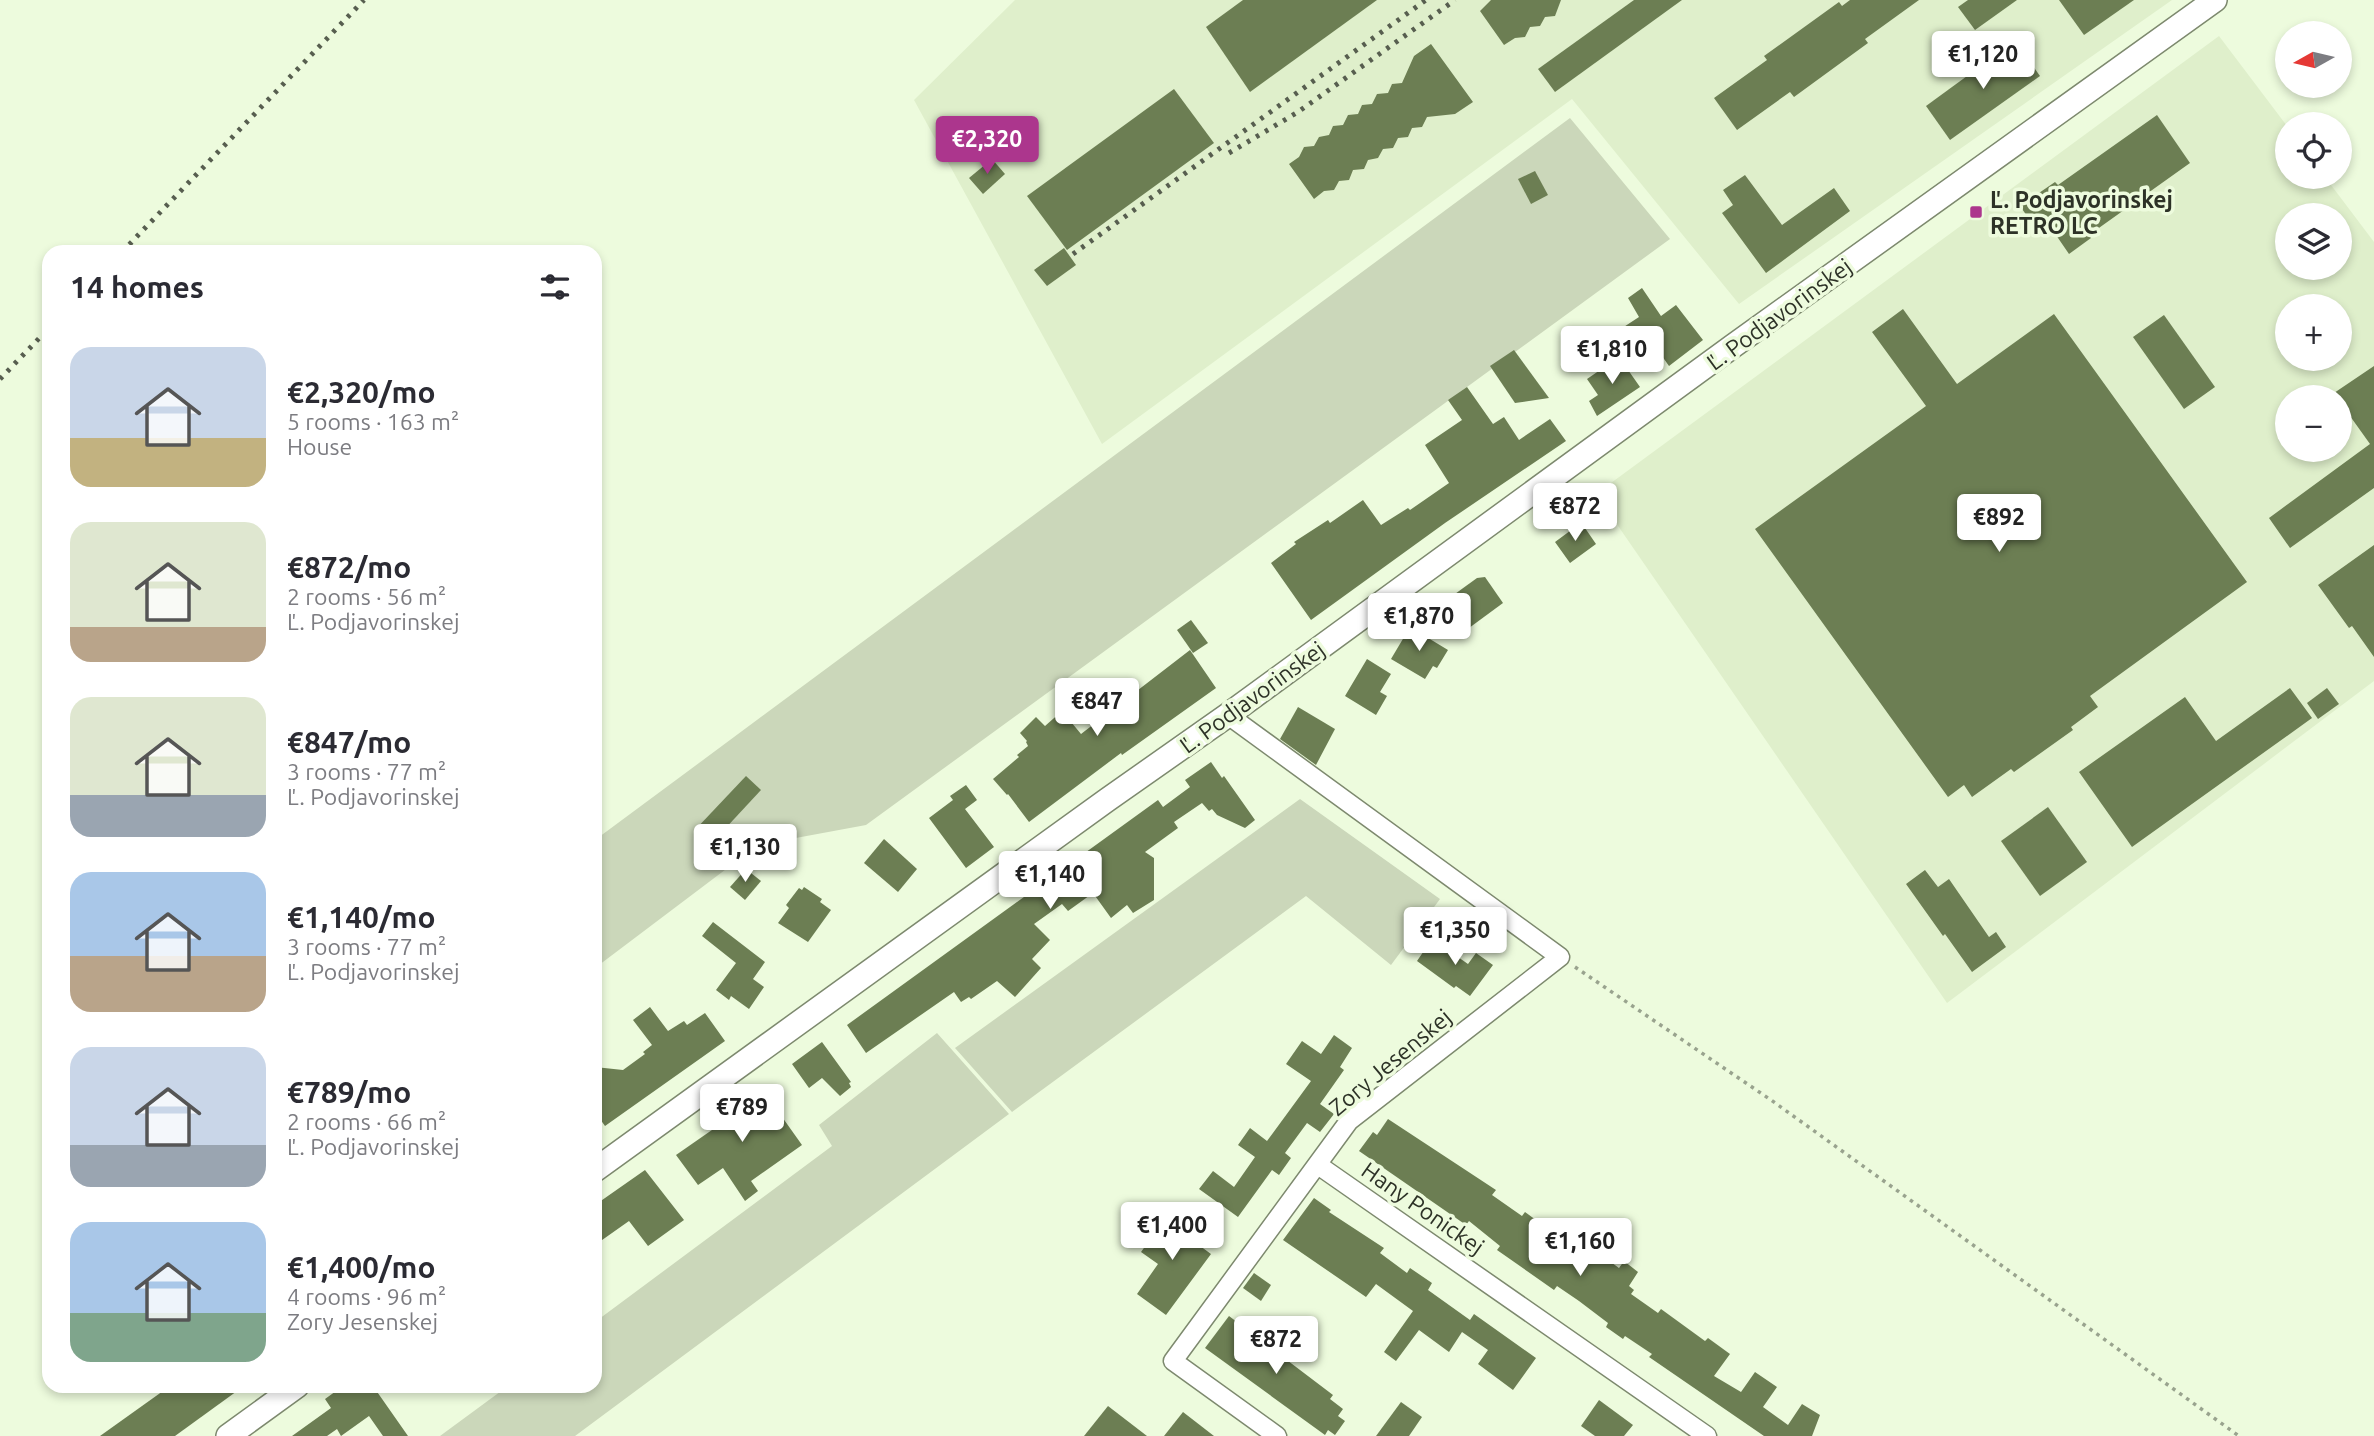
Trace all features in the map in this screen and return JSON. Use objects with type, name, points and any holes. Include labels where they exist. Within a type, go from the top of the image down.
[{"type":"street","name":"Ľ. Podjavorinskej","points":[[602,1165],[2215,0]]},
{"type":"street","points":[[1228,715],[1560,957]]},
{"type":"street","name":"Zory Jesenskej","points":[[1277,1436],[1173,1361],[1349,1121],[1560,957]]},
{"type":"street","name":"Hany Ponickej","points":[[1318,1165],[1707,1436]]},
{"type":"street","points":[[228,1436],[287,1393]]},
{"type":"path","points":[[1560,957],[1783,1108],[2239,1436]]},
{"type":"shaded area","points":[[1015,0],[2172,0],[1739,304],[1572,99],[1102,444],[914,100]]},
{"type":"shaded area","points":[[2219,36],[2276,112],[2275,189],[2334,189],[2345,203],[2275,203],[2275,280],[2352,280],[2352,213],[2374,242],[2374,681],[1947,1003],[1596,494]]},
{"type":"shaded area","points":[[1570,118],[1670,239],[866,825],[758,845],[602,963],[602,835]]},
{"type":"shaded area","points":[[1300,799],[1440,899],[1391,965],[1306,896],[1012,1112],[955,1048]]},
{"type":"shaded area","points":[[937,1033],[1009,1114],[575,1436],[440,1436],[498,1393],[602,1393],[602,1317],[832,1146],[819,1125]]},
{"type":"building","points":[[1243,0],[1377,0],[1250,92],[1206,27]]},
{"type":"building","points":[[1491,0],[1561,0],[1555,16],[1545,17],[1540,26],[1530,27],[1525,37],[1515,38],[1504,45],[1480,11]]},
{"type":"building","points":[[1634,0],[1682,0],[1555,92],[1538,69]]},
{"type":"building","points":[[1850,0],[1919,0],[1865,39],[1868,43],[1794,97],[1790,92],[1737,130],[1714,98],[1767,60],[1764,56],[1839,2],[1842,6]]},
{"type":"building","points":[[1968,0],[2017,0],[1975,30],[1958,7]]},
{"type":"building","points":[[2059,0],[2134,0],[2084,35]]},
{"type":"building","points":[[2015,41],[2040,76],[1950,140],[1926,106]]},
{"type":"building","points":[[1431,44],[1473,102],[1455,114],[1427,117],[1422,127],[1412,128],[1408,137],[1398,138],[1393,148],[1383,149],[1378,158],[1368,160],[1364,169],[1353,170],[1349,180],[1339,181],[1334,190],[1324,191],[1314,199],[1289,164],[1299,157],[1304,147],[1314,146],[1319,137],[1329,135],[1333,126],[1343,125],[1348,115],[1358,114],[1362,105],[1372,104],[1377,94],[1388,93],[1392,84],[1402,83],[1414,56]]},
{"type":"building","points":[[1174,89],[1214,143],[1067,250],[1027,196]]},
{"type":"building","points":[[2157,115],[2190,163],[2089,235],[2091,238],[2069,254],[2045,219],[2034,226],[2020,206],[2055,182],[2058,185]]},
{"type":"building","points":[[992,159],[1005,174],[983,194],[969,178]]},
{"type":"building","points":[[1535,171],[1548,195],[1531,204],[1518,179]]},
{"type":"building","points":[[1745,175],[1782,225],[1834,188],[1850,211],[1766,273],[1722,213],[1733,205],[1723,190]]},
{"type":"building","points":[[1064,248],[1076,265],[1047,286],[1034,270]]},
{"type":"building","points":[[1642,288],[1661,316],[1676,305],[1703,340],[1669,366],[1645,332],[1619,350],[1610,336],[1639,317],[1628,298]]},
{"type":"building","points":[[1903,309],[1957,384],[2054,314],[2247,582],[2090,696],[2098,707],[2071,727],[2073,730],[2014,772],[2011,769],[1972,797],[1964,785],[1948,797],[1755,529],[1926,406],[1872,332]]},
{"type":"building","points":[[2164,315],[2215,387],[2184,409],[2133,337]]},
{"type":"building","points":[[1514,350],[1549,398],[1515,403],[1490,366]]},
{"type":"building","points":[[1619,357],[1640,387],[1597,416],[1589,401],[1598,395],[1587,379]]},
{"type":"building","points":[[2374,366],[2374,488],[2290,548],[2269,518],[2345,462],[2352,462],[2352,457],[2370,444],[2352,419],[2352,385],[2346,385]]},
{"type":"building","points":[[1467,387],[1493,424],[1504,417],[1519,440],[1550,419],[1566,441],[1445,523],[1311,620],[1271,563],[1296,544],[1294,542],[1328,520],[1330,523],[1363,500],[1381,525],[1408,508],[1410,510],[1449,483],[1425,445],[1462,420],[1448,400]]},
{"type":"building","points":[[1578,525],[1582,531],[1585,528],[1596,544],[1570,563],[1555,542]]},
{"type":"building","points":[[2374,545],[2374,657],[2318,585]]},
{"type":"building","points":[[1485,577],[1503,603],[1469,628],[1448,599],[1477,578]]},
{"type":"building","points":[[1191,620],[1208,643],[1193,653],[1177,630]]},
{"type":"building","points":[[1410,627],[1448,650],[1437,668],[1433,666],[1425,679],[1391,659]]},
{"type":"building","points":[[1190,650],[1216,688],[1122,755],[1121,753],[1029,822],[993,779],[1028,746],[1020,733],[1036,717],[1045,726],[1062,711],[1081,734]]},
{"type":"building","points":[[1367,659],[1391,674],[1380,692],[1387,696],[1376,715],[1345,696]]},
{"type":"building","points":[[2290,688],[2312,718],[2132,847],[2079,772],[2185,697],[2216,741]]},
{"type":"building","points":[[2327,688],[2339,704],[2318,719],[2307,703]]},
{"type":"building","points":[[1298,707],[1335,729],[1316,765],[1280,739]]},
{"type":"building","points":[[1211,762],[1255,820],[1245,828],[1217,815],[1212,809],[1209,811],[1202,803],[1174,822],[1178,828],[1145,852],[1154,858],[1154,900],[1133,913],[1127,905],[1111,918],[1093,893],[1068,911],[1062,904],[1034,924],[1050,940],[1032,959],[1041,968],[1015,997],[997,981],[971,999],[969,997],[961,1002],[954,992],[866,1053],[847,1025],[1158,800],[1163,807],[1190,787],[1185,780]]},
{"type":"building","points":[[746,776],[761,790],[709,846],[694,831]]},
{"type":"building","points":[[966,785],[977,800],[965,809],[994,847],[966,868],[929,818],[953,800],[950,796]]},
{"type":"building","points":[[2048,807],[2087,862],[2040,896],[2001,841]]},
{"type":"building","points":[[884,839],[917,869],[898,892],[864,863]]},
{"type":"building","points":[[746,869],[761,881],[745,900],[730,887]]},
{"type":"building","points":[[1925,870],[1938,887],[1949,879],[1989,937],[1996,932],[2006,947],[1972,972],[1906,884]]},
{"type":"building","points":[[804,887],[822,899],[820,902],[831,910],[808,942],[778,923],[789,908],[786,905],[799,888],[802,890]]},
{"type":"building","points":[[713,922],[765,962],[753,979],[764,987],[749,1009],[731,996],[729,1000],[716,990],[736,963],[702,936]]},
{"type":"building","points":[[1432,939],[1468,964],[1476,953],[1493,965],[1470,996],[1456,986],[1454,988],[1417,961]]},
{"type":"building","points":[[650,1007],[668,1031],[684,1021],[687,1025],[705,1013],[725,1041],[605,1126],[602,1122],[602,1068],[623,1070],[645,1054],[643,1052],[652,1045],[633,1020]]},
{"type":"building","points":[[1334,1035],[1352,1048],[1340,1067],[1344,1070],[1320,1104],[1334,1114],[1320,1132],[1307,1123],[1285,1153],[1291,1158],[1279,1175],[1272,1170],[1238,1217],[1199,1189],[1213,1171],[1234,1187],[1255,1157],[1238,1145],[1250,1128],[1267,1141],[1311,1081],[1286,1064],[1302,1041],[1321,1054]]},
{"type":"building","points":[[822,1042],[851,1082],[851,1087],[840,1096],[822,1078],[809,1088],[792,1064]]},
{"type":"building","points":[[760,1086],[802,1145],[751,1181],[758,1191],[745,1201],[723,1168],[698,1185],[676,1155],[722,1123],[718,1117]]},
{"type":"building","points":[[1388,1119],[1496,1190],[1492,1195],[1522,1216],[1525,1212],[1566,1242],[1572,1234],[1619,1268],[1624,1261],[1638,1272],[1629,1286],[1634,1290],[1631,1294],[1658,1313],[1661,1309],[1705,1341],[1708,1338],[1730,1354],[1714,1376],[1741,1392],[1755,1372],[1777,1387],[1763,1407],[1788,1425],[1802,1404],[1820,1415],[1812,1436],[1764,1436],[1649,1357],[1652,1354],[1606,1327],[1608,1323],[1579,1301],[1557,1286],[1554,1290],[1497,1250],[1500,1246],[1469,1221],[1466,1225],[1359,1151],[1373,1132],[1377,1135]]},
{"type":"building","points":[[645,1170],[684,1220],[648,1246],[629,1221],[602,1240],[602,1200]]},
{"type":"building","points":[[1314,1198],[1331,1210],[1329,1212],[1384,1248],[1380,1253],[1407,1273],[1410,1268],[1432,1283],[1428,1290],[1470,1320],[1474,1314],[1536,1358],[1513,1390],[1478,1364],[1488,1350],[1462,1332],[1449,1352],[1419,1330],[1396,1361],[1384,1352],[1413,1311],[1376,1284],[1366,1297],[1283,1240]]},
{"type":"building","points":[[1175,1205],[1192,1217],[1181,1232],[1211,1254],[1166,1315],[1137,1294],[1158,1264],[1141,1252]]},
{"type":"building","points":[[1254,1273],[1271,1285],[1261,1301],[1243,1288]]},
{"type":"building","points":[[1229,1316],[1333,1395],[1330,1399],[1343,1409],[1338,1416],[1345,1421],[1335,1435],[1328,1430],[1325,1435],[1205,1348]]},
{"type":"building","points":[[160,1393],[234,1393],[175,1436],[100,1436]]},
{"type":"building","points":[[333,1393],[378,1393],[408,1436],[383,1436],[369,1416],[341,1436],[337,1429],[327,1436],[292,1436],[331,1408],[325,1399]]},
{"type":"building","points":[[1599,1400],[1633,1425],[1624,1436],[1595,1436],[1581,1426]]},
{"type":"building","points":[[1401,1402],[1422,1417],[1409,1436],[1376,1436]]},
{"type":"building","points":[[1108,1406],[1147,1436],[1084,1436]]},
{"type":"building","points":[[1183,1412],[1214,1436],[1164,1436]]},
{"type":"railway","points":[[129,245],[364,0]]},
{"type":"railway","points":[[1073,254],[1426,0]]},
{"type":"railway","points":[[1229,153],[1298,112],[1455,0]]},
{"type":"railway","points":[[0,379],[42,335]]},
{"type":"place","name":"Ľ. Podjavorinskej RETRO LC","points":[[1976,212]]}]
